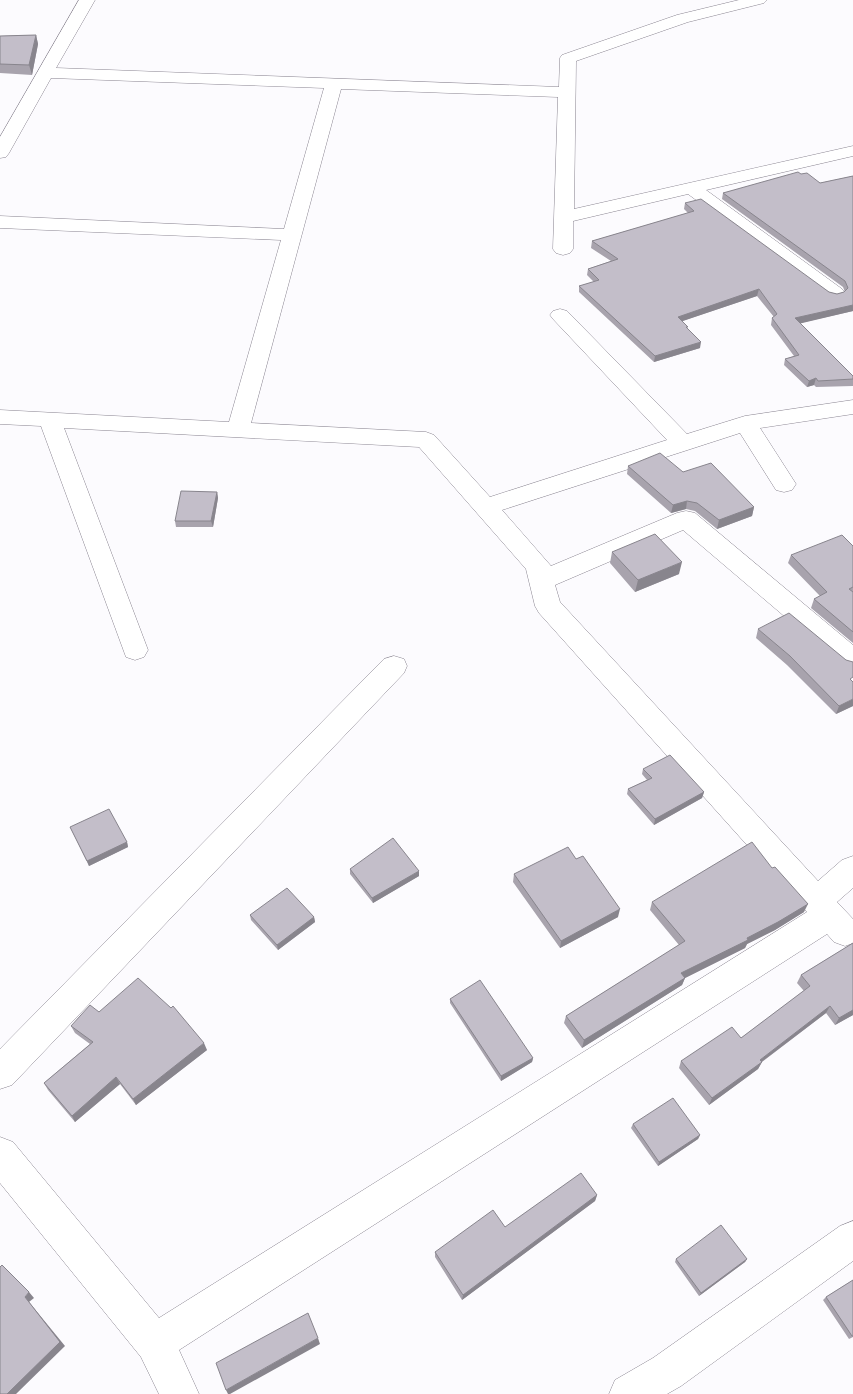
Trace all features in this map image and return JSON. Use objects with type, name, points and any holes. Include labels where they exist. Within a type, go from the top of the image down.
[{"type":"street","points":[[0,152],[87,0]]},
{"type":"street","points":[[563,248],[568,58],[684,18],[760,0]]},
{"type":"street","points":[[46,73],[567,92]]},
{"type":"street","points":[[238,430],[334,84]]},
{"type":"street","points":[[564,217],[853,151]]},
{"type":"street","points":[[692,188],[835,293]]},
{"type":"street","points":[[0,222],[293,235]]},
{"type":"street","points":[[560,315],[683,443]]},
{"type":"street","points":[[486,507],[745,423],[853,407]]},
{"type":"street","points":[[0,417],[426,440],[538,566],[548,606],[831,916]]},
{"type":"street","points":[[50,420],[135,650]]},
{"type":"street","points":[[745,423],[784,484]]},
{"type":"street","points":[[542,580],[686,519],[853,660]]},
{"type":"street","points":[[0,1073],[394,666]]},
{"type":"street","points":[[155,1343],[831,916],[853,869]]},
{"type":"street","points":[[0,1155],[155,1343],[179,1394]]},
{"type":"street","points":[[628,1394],[667,1372],[853,1240]]},
{"type":"building","points":[[36,35],[29,65],[0,64],[0,36]]},
{"type":"building","points":[[798,172],[801,174],[807,173],[820,183],[853,176],[853,305],[795,318],[853,376],[853,379],[818,381],[816,378],[809,381],[785,359],[799,355],[772,318],[777,314],[759,289],[678,317],[701,342],[655,356],[579,286],[599,280],[588,269],[618,259],[592,241],[694,211],[685,203],[701,199],[829,292],[837,294],[844,292],[848,288],[845,281],[723,193]]},
{"type":"building","points":[[660,453],[683,472],[711,463],[754,507],[719,520],[697,503],[687,501],[673,505],[628,466]]},
{"type":"building","points":[[181,491],[217,492],[211,521],[175,521]]},
{"type":"building","points":[[655,534],[682,562],[638,580],[612,552]]},
{"type":"building","points":[[842,535],[853,546],[853,587],[849,589],[853,592],[853,632],[814,599],[827,592],[791,555]]},
{"type":"building","points":[[789,613],[846,660],[853,662],[853,677],[850,679],[853,682],[853,699],[839,706],[790,656],[758,629]]},
{"type":"building","points":[[670,755],[704,792],[655,819],[628,789],[652,778],[643,769]]},
{"type":"building","points":[[109,809],[127,842],[87,861],[70,827]]},
{"type":"building","points":[[393,838],[419,871],[372,898],[350,869]]},
{"type":"building","points":[[752,842],[772,868],[775,867],[808,904],[747,938],[748,940],[681,973],[685,978],[584,1040],[566,1016],[685,941],[652,902]]},
{"type":"building","points":[[568,847],[576,859],[583,856],[620,909],[561,941],[514,874]]},
{"type":"building","points":[[287,888],[314,917],[277,945],[250,915]]},
{"type":"building","points":[[853,943],[853,1010],[839,1018],[830,1006],[760,1060],[762,1062],[712,1098],[681,1061],[732,1027],[741,1038],[810,986],[801,975]]},
{"type":"building","points":[[138,978],[171,1008],[173,1006],[204,1043],[133,1099],[116,1077],[72,1116],[44,1083],[93,1042],[71,1026],[90,1005],[99,1012]]},
{"type":"building","points":[[480,980],[533,1058],[501,1076],[450,999]]},
{"type":"building","points":[[673,1098],[700,1135],[659,1162],[633,1124]]},
{"type":"building","points":[[581,1173],[597,1195],[463,1295],[435,1252],[493,1210],[505,1227]]},
{"type":"building","points":[[721,1225],[747,1259],[701,1293],[676,1259]]},
{"type":"building","points":[[2,1265],[29,1292],[25,1297],[60,1342],[7,1394],[0,1394],[0,1267]]},
{"type":"building","points":[[853,1280],[853,1336],[852,1336],[826,1297]]},
{"type":"building","points":[[308,1313],[318,1338],[226,1390],[216,1363]]}]
